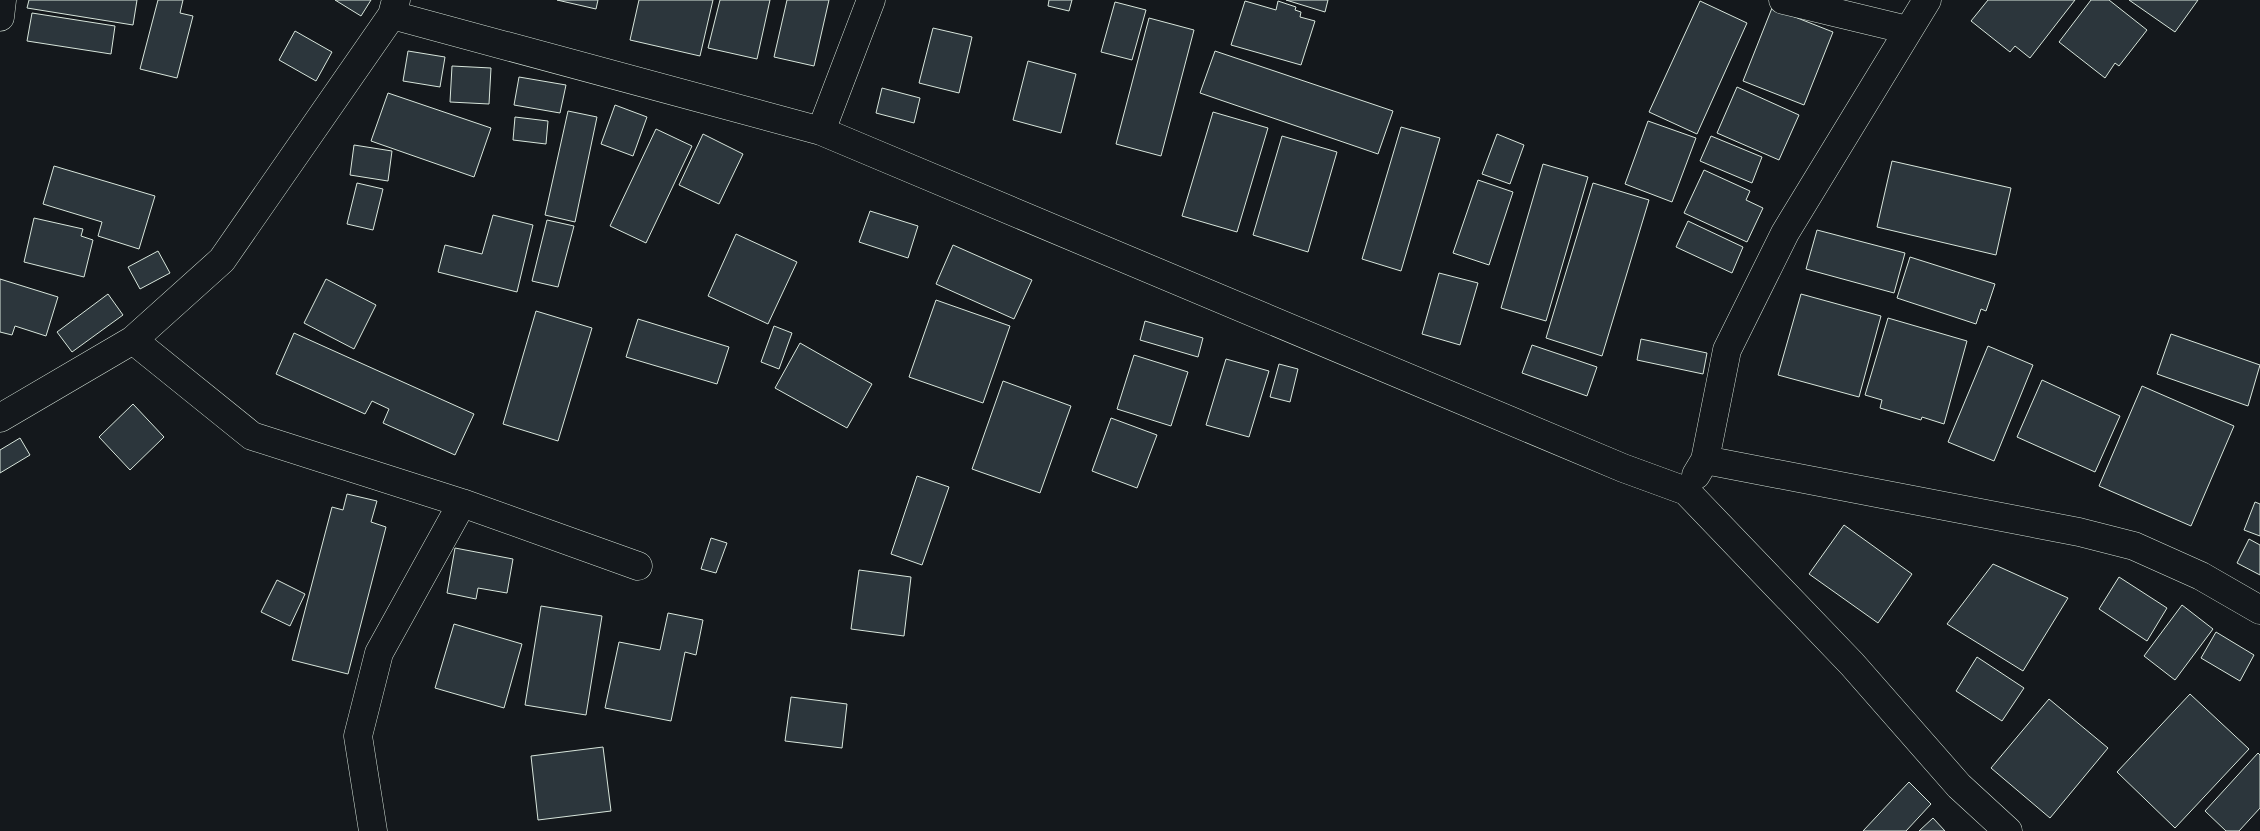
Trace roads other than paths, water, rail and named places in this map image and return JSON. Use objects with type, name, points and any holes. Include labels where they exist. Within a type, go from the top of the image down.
[{"type":"street","points":[[0,17],[2,0]]},
{"type":"street","points":[[821,130],[871,0]]},
{"type":"street","points":[[1783,0],[1908,30]]},
{"type":"street","points":[[1686,492],[1705,460],[1727,350],[1785,233],[1927,0]]},
{"type":"street","points":[[0,418],[133,340],[222,260],[394,8],[821,130],[1623,468],[1686,492],[1852,664],[1959,786],[2008,831]]},
{"type":"street","points":[[133,340],[252,436],[462,502],[638,566]]},
{"type":"street","points":[[1705,460],[2079,532],[2134,546],[2201,576],[2260,610]]},
{"type":"street","points":[[373,831],[358,736],[379,654],[462,502]]}]
